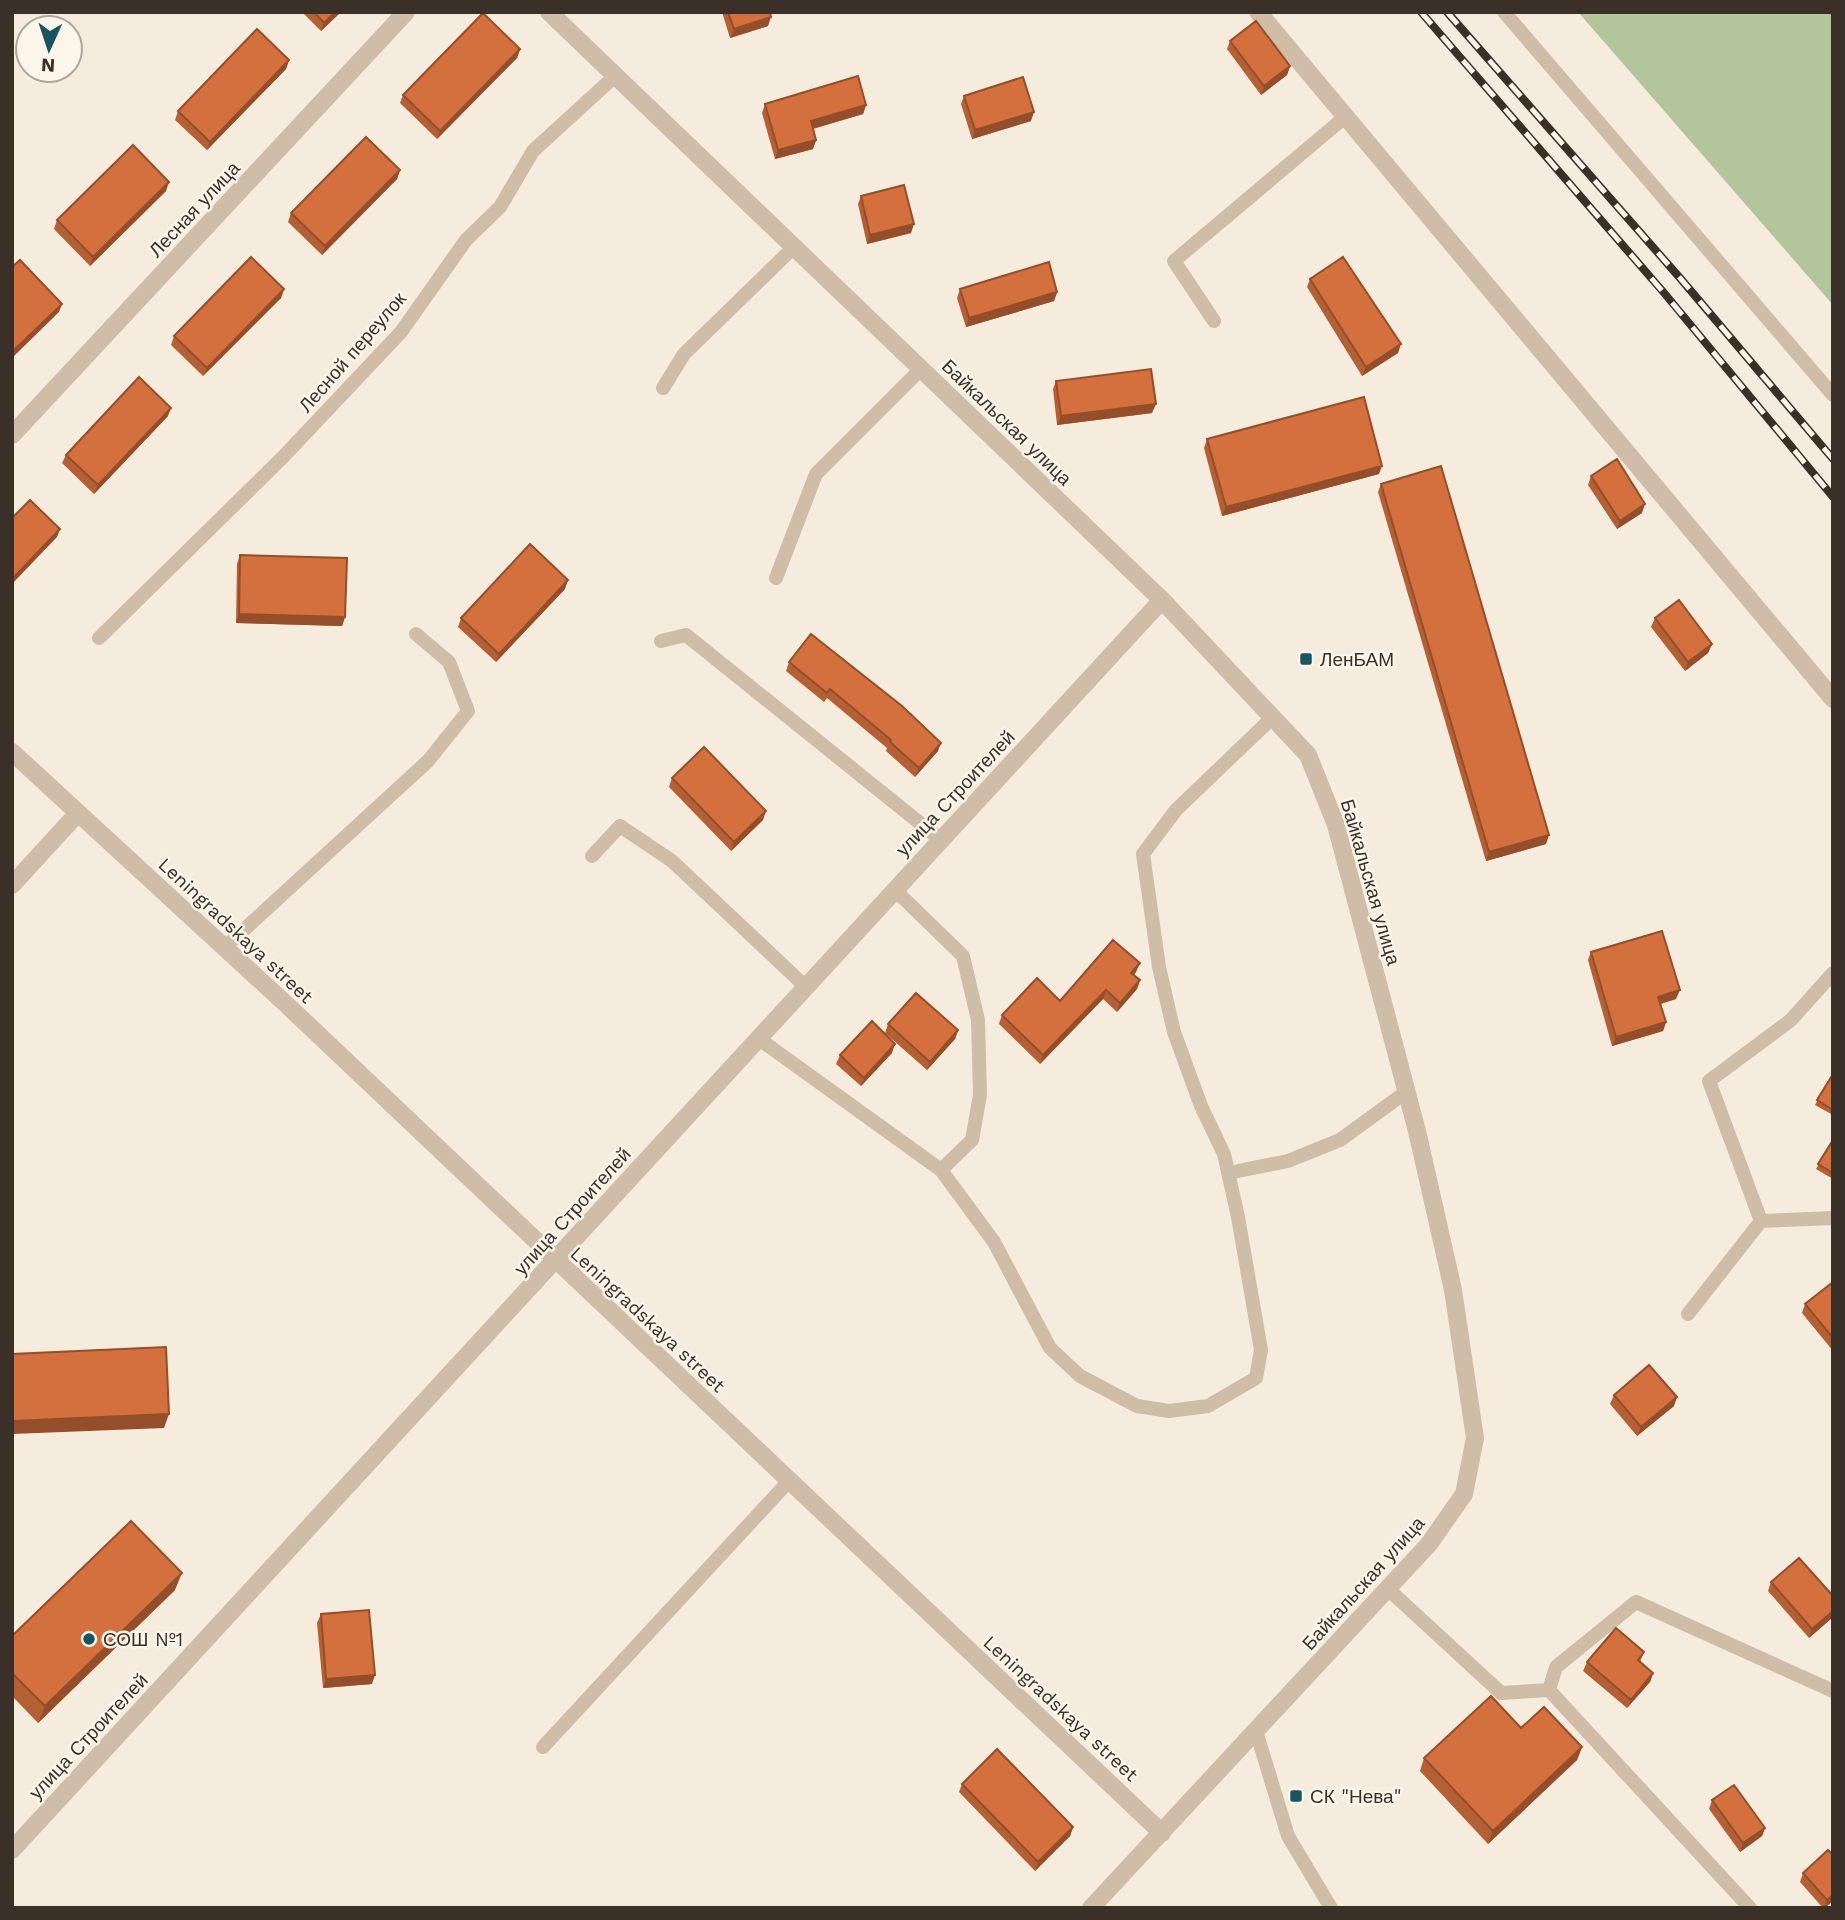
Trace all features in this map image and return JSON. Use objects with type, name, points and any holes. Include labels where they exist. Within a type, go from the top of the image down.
[{"type":"street","name":"Лесная улица","points":[[12,435],[406,12]]},
{"type":"street","name":"Байкальская улица","points":[[549,12],[1162,600],[1308,755],[1336,825],[1406,1092],[1453,1290],[1475,1438],[1464,1494],[1429,1544],[1091,1908]]},
{"type":"street","points":[[1258,12],[1833,699]]},
{"type":"street","name":"улица Строителей","points":[[12,1850],[1162,600]]},
{"type":"street","name":"Leningradskaya street","points":[[12,752],[224,948],[1162,1833]]},
{"type":"street","points":[[12,886],[79,813]]},
{"type":"lane","points":[[1504,12],[1833,395]]},
{"type":"lane","name":"Лесной переулок","points":[[99,638],[283,457],[401,332],[466,240],[500,207],[533,151],[615,76]]},
{"type":"lane","points":[[1214,321],[1174,261],[1345,117]]},
{"type":"lane","points":[[663,388],[684,354],[793,247]]},
{"type":"lane","points":[[776,578],[816,474],[921,369]]},
{"type":"lane","points":[[224,948],[428,761],[468,711],[449,662],[416,634]]},
{"type":"lane","points":[[661,640],[687,635],[941,839]]},
{"type":"lane","points":[[758,1039],[941,1170],[994,1242],[1050,1348],[1080,1376],[1137,1406],[1169,1411],[1209,1406],[1256,1378],[1261,1350],[1224,1154],[1201,1106],[1174,1032],[1159,967],[1143,854],[1177,810],[1273,717]]},
{"type":"lane","points":[[592,856],[620,826],[672,861],[806,987]]},
{"type":"lane","points":[[895,890],[963,956],[978,1020],[980,1095],[972,1140],[941,1170]]},
{"type":"lane","points":[[1761,1221],[1709,1080],[1791,1020],[1833,973]]},
{"type":"lane","points":[[1228,1173],[1288,1161],[1340,1140],[1406,1092]]},
{"type":"lane","points":[[1688,1314],[1761,1221],[1833,1218]]},
{"type":"lane","points":[[543,1746],[789,1481]]},
{"type":"lane","points":[[1388,1589],[1501,1693],[1549,1690]]},
{"type":"lane","points":[[1549,1690],[1556,1667],[1636,1602],[1833,1691]]},
{"type":"lane","points":[[1549,1690],[1750,1908]]},
{"type":"lane","points":[[1256,1731],[1288,1836],[1331,1908]]},
{"type":"green space","points":[[1578,12],[1833,12],[1833,305]]},
{"type":"building","points":[[314,12],[335,12],[324,23]]},
{"type":"building","points":[[728,12],[770,12],[771,17],[734,29]]},
{"type":"building","points":[[483,13],[520,49],[440,131],[403,95]]},
{"type":"building","points":[[1256,21],[1290,66],[1264,86],[1230,41]]},
{"type":"building","points":[[257,29],[289,60],[210,142],[178,111]]},
{"type":"building","points":[[858,76],[866,105],[811,121],[816,140],[778,150],[765,104]]},
{"type":"building","points":[[1023,77],[1034,112],[975,130],[964,96]]},
{"type":"building","points":[[366,137],[400,170],[325,246],[291,213]]},
{"type":"building","points":[[133,145],[169,182],[93,257],[57,220]]},
{"type":"building","points":[[904,185],[914,224],[870,235],[861,196]]},
{"type":"building","points":[[251,257],[284,289],[207,368],[174,336]]},
{"type":"building","points":[[1343,257],[1401,344],[1366,367],[1310,279]]},
{"type":"building","points":[[20,260],[62,304],[12,352],[12,267]]},
{"type":"building","points":[[1049,262],[1057,292],[969,318],[960,289]]},
{"type":"building","points":[[1151,369],[1156,404],[1061,416],[1056,381]]},
{"type":"building","points":[[139,377],[171,408],[98,485],[66,455]]},
{"type":"building","points":[[1364,397],[1382,466],[1226,507],[1207,439]]},
{"type":"building","points":[[1617,459],[1645,504],[1620,521],[1591,476]]},
{"type":"building","points":[[1441,466],[1549,835],[1489,852],[1381,484]]},
{"type":"building","points":[[30,500],[60,529],[12,579],[12,518]]},
{"type":"building","points":[[530,544],[568,580],[499,654],[461,618]]},
{"type":"building","points":[[240,555],[347,558],[345,617],[239,614]]},
{"type":"building","points":[[1679,600],[1712,644],[1688,662],[1655,618]]},
{"type":"building","points":[[811,634],[902,706],[941,743],[919,768],[890,742],[891,740],[830,689],[827,693],[789,662]]},
{"type":"building","points":[[704,747],[766,811],[734,842],[672,778]]},
{"type":"building","points":[[1662,931],[1680,990],[1658,997],[1666,1022],[1616,1037],[1591,952]]},
{"type":"building","points":[[1113,940],[1140,963],[1131,973],[1140,980],[1120,1003],[1106,990],[1043,1055],[1002,1015],[1037,978],[1060,1001]]},
{"type":"building","points":[[916,993],[958,1030],[930,1062],[888,1024]]},
{"type":"building","points":[[872,1021],[895,1044],[864,1078],[840,1055]]},
{"type":"building","points":[[1833,1074],[1833,1110],[1817,1100]]},
{"type":"building","points":[[1833,1140],[1833,1173],[1818,1164]]},
{"type":"building","points":[[1833,1282],[1833,1338],[1805,1304]]},
{"type":"building","points":[[166,1347],[169,1414],[12,1421],[12,1354]]},
{"type":"building","points":[[1649,1365],[1677,1397],[1641,1427],[1614,1395]]},
{"type":"building","points":[[131,1521],[182,1573],[45,1706],[12,1673],[12,1636]]},
{"type":"building","points":[[1799,1558],[1833,1596],[1833,1611],[1812,1629],[1771,1582]]},
{"type":"building","points":[[369,1610],[375,1675],[326,1679],[321,1614]]},
{"type":"building","points":[[1616,1628],[1644,1652],[1638,1660],[1653,1673],[1631,1700],[1587,1662]]},
{"type":"building","points":[[1491,1696],[1521,1728],[1544,1707],[1582,1747],[1493,1831],[1424,1758]]},
{"type":"building","points":[[997,1749],[1073,1827],[1038,1862],[962,1784]]},
{"type":"building","points":[[1734,1785],[1765,1828],[1743,1843],[1712,1800]]},
{"type":"building","points":[[1828,1850],[1833,1855],[1833,1895],[1827,1900],[1803,1873]]},
{"type":"railway","points":[[1421,12],[1665,294],[1833,497]]},
{"type":"railway","points":[[1447,12],[1680,278],[1833,459]]},
{"type":"place","name":"ЛенБАМ","points":[[1306,659]]},
{"type":"place","name":"СОШ №1","points":[[89,1639]]},
{"type":"place","name":"СК \"Нева\"","points":[[1296,1796]]}]
